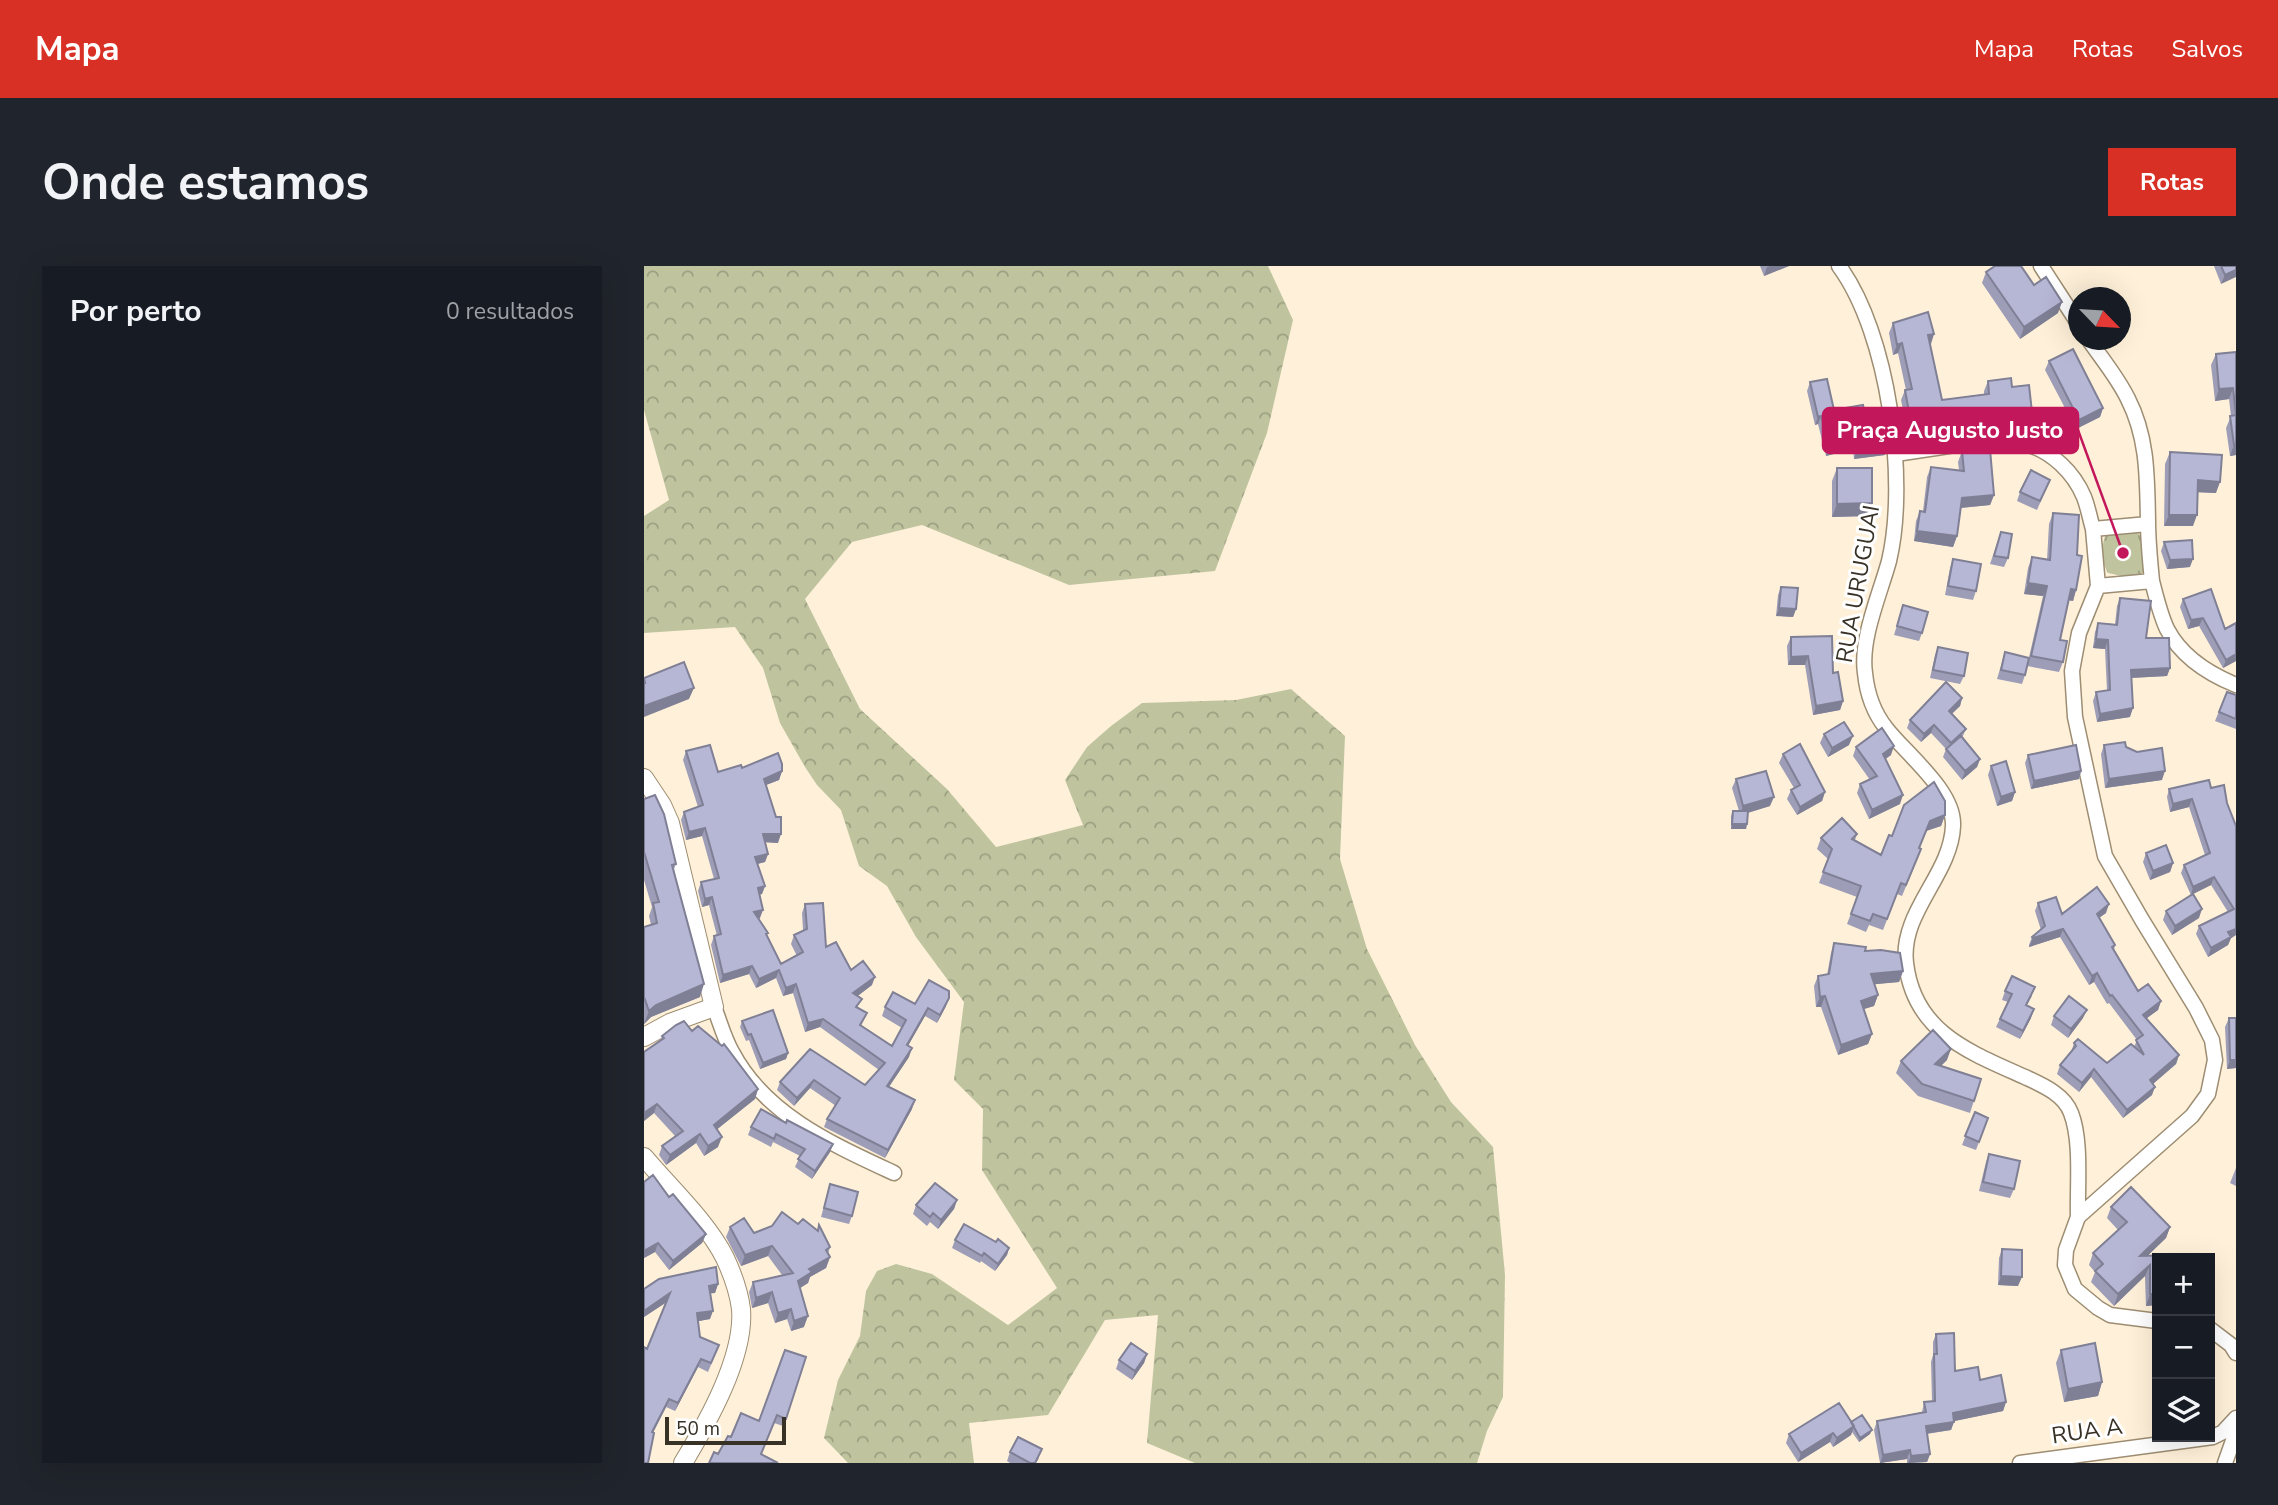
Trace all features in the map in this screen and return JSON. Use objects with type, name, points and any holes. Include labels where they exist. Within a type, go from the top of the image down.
[{"type":"street","name":"RUA URUGUAI","points":[[1839,266],[1859,300],[1871,334],[1886,387],[1896,454],[1896,520],[1889,560],[1868,638],[1864,671],[1872,706],[1886,728],[1929,776],[1942,795],[1954,822],[1945,858],[1907,937],[1905,960],[1909,980],[1917,1004],[1947,1039],[2045,1086],[2061,1099],[2071,1112],[2076,1149],[2078,1217]]},
{"type":"street","points":[[2041,266],[2068,308]]},
{"type":"street","points":[[2096,350],[2128,398],[2139,424],[2148,479],[2152,581],[2168,630],[2195,662],[2236,685]]},
{"type":"street","points":[[1896,454],[1997,442],[2026,444],[2052,457],[2069,472],[2084,497],[2093,529],[2098,586],[2079,633],[2072,671],[2078,730],[2105,856],[2196,1008],[2212,1040],[2216,1060],[2208,1094],[2192,1116],[2078,1217],[2066,1250],[2065,1265],[2075,1289],[2083,1297],[2110,1314],[2152,1320]]},
{"type":"street","points":[[2093,529],[2148,524]]},
{"type":"street","points":[[2098,586],[2152,581]]},
{"type":"street","points":[[644,778],[670,823],[713,1007],[732,1052],[748,1076],[783,1112],[830,1143],[894,1173]]},
{"type":"street","points":[[644,1037],[670,1023],[713,1007]]},
{"type":"street","points":[[644,1157],[690,1210],[724,1257],[741,1309],[738,1338],[725,1383],[709,1420],[682,1463]]},
{"type":"street","points":[[2215,1333],[2231,1345],[2236,1353]]},
{"type":"street","name":"RUA A","points":[[2020,1463],[2213,1437],[2223,1432],[2236,1418]]},
{"type":"street","points":[[2225,1463],[2236,1432]]},
{"type":"green space","points":[[644,266],[1268,266],[1293,320],[1267,433],[1215,571],[1069,585],[922,525],[852,542],[805,599],[860,709],[947,789],[996,847],[1083,825],[1065,780],[1087,747],[1142,703],[1236,700],[1291,689],[1345,736],[1340,859],[1367,949],[1415,1045],[1451,1102],[1493,1147],[1505,1275],[1503,1397],[1487,1431],[1477,1463],[1195,1463],[1147,1443],[1158,1315],[1105,1320],[1048,1415],[969,1423],[974,1463],[848,1463],[824,1438],[838,1380],[860,1336],[866,1291],[877,1271],[896,1264],[932,1274],[1008,1325],[1057,1288],[982,1170],[983,1109],[954,1080],[964,1002],[916,937],[887,886],[859,866],[841,810],[817,785],[780,723],[763,668],[735,627],[644,633],[644,516],[669,500],[644,410]]},
{"type":"green space","points":[[2137,532],[2142,537],[2144,571],[2140,575],[2126,577],[2108,573],[2103,553],[2103,542],[2107,533]]},
{"type":"building","points":[[1995,266],[2021,266],[2034,285],[2046,277],[2062,302],[2024,327],[1986,272]]},
{"type":"building","points":[[2221,266],[2236,266],[2236,270],[2225,275]]},
{"type":"building","points":[[1928,312],[1934,334],[1928,335],[1942,400],[1989,394],[1988,381],[2011,378],[2012,387],[2029,385],[2032,412],[1978,417],[1912,429],[1905,390],[1912,389],[1902,343],[1897,345],[1893,323]]},
{"type":"building","points":[[2074,350],[2103,408],[2079,420],[2049,361]]},
{"type":"building","points":[[2236,352],[2236,415],[2233,388],[2219,389],[2216,354]]},
{"type":"building","points":[[1827,379],[1834,410],[1863,405],[1868,433],[1886,430],[1888,446],[1857,450],[1856,440],[1829,447],[1821,416],[1818,417],[1810,382]]},
{"type":"building","points":[[2236,415],[2236,445],[2234,445],[2230,416]]},
{"type":"building","points":[[1990,449],[1994,495],[1962,498],[1957,536],[1917,531],[1920,511],[1925,512],[1931,467],[1964,471],[1962,451]]},
{"type":"building","points":[[2170,452],[2222,455],[2220,482],[2198,480],[2197,515],[2169,515]]},
{"type":"building","points":[[1837,468],[1872,468],[1872,503],[1837,504]]},
{"type":"building","points":[[2031,470],[2050,480],[2040,501],[2020,492]]},
{"type":"building","points":[[2053,513],[2079,515],[2077,555],[2082,556],[2076,590],[2071,589],[2060,640],[2067,641],[2063,662],[2031,656],[2047,586],[2028,583],[2032,557],[2050,560]]},
{"type":"building","points":[[2001,532],[2012,534],[2008,558],[1994,556]]},
{"type":"building","points":[[2192,540],[2193,559],[2170,560],[2164,542]]},
{"type":"building","points":[[1953,559],[1981,564],[1976,591],[1948,586]]},
{"type":"building","points":[[1781,587],[1798,588],[1796,609],[1779,608]]},
{"type":"building","points":[[2211,589],[2225,629],[2236,623],[2236,654],[2226,660],[2203,618],[2191,620],[2183,599]]},
{"type":"building","points":[[2120,598],[2151,601],[2146,638],[2169,638],[2170,668],[2131,670],[2133,708],[2100,714],[2096,692],[2110,690],[2108,640],[2096,639],[2098,623],[2117,625]]},
{"type":"building","points":[[1903,605],[1928,612],[1922,633],[1897,626]]},
{"type":"building","points":[[1832,636],[1833,673],[1838,672],[1843,701],[1816,706],[1808,656],[1791,657],[1791,637]]},
{"type":"building","points":[[1938,647],[1968,653],[1964,676],[1933,670]]},
{"type":"building","points":[[2005,652],[2029,658],[2025,675],[2001,670]]},
{"type":"building","points":[[684,662],[694,688],[644,706],[644,678]]},
{"type":"building","points":[[1946,682],[1962,698],[1949,711],[1966,729],[1951,743],[1934,725],[1924,734],[1910,720]]},
{"type":"building","points":[[2227,692],[2236,695],[2236,719],[2219,712]]},
{"type":"building","points":[[1844,722],[1853,736],[1832,748],[1824,734]]},
{"type":"building","points":[[1882,728],[1894,746],[1883,754],[1903,795],[1872,810],[1860,784],[1877,776],[1856,747]]},
{"type":"building","points":[[1961,736],[1980,759],[1965,771],[1946,749]]},
{"type":"building","points":[[2125,742],[2126,747],[2137,752],[2162,748],[2165,771],[2109,779],[2104,745]]},
{"type":"building","points":[[1800,744],[1825,792],[1800,807],[1791,790],[1800,785],[1783,754]]},
{"type":"building","points":[[710,745],[718,772],[741,765],[742,768],[778,753],[782,764],[782,771],[764,779],[776,817],[781,817],[781,834],[763,834],[768,854],[755,857],[765,886],[758,888],[763,910],[754,912],[768,933],[766,934],[781,964],[803,952],[794,935],[807,929],[805,904],[823,903],[826,947],[836,942],[851,970],[863,961],[875,977],[853,993],[862,999],[856,1007],[867,1013],[860,1025],[892,1046],[906,1020],[885,1007],[893,992],[915,1004],[929,980],[949,991],[949,998],[940,1015],[928,1008],[907,1045],[912,1048],[887,1086],[915,1100],[888,1150],[827,1119],[840,1098],[814,1080],[797,1098],[780,1082],[810,1049],[865,1085],[885,1063],[823,1019],[808,1023],[796,984],[786,988],[779,970],[759,979],[752,966],[723,975],[714,936],[721,934],[712,897],[705,899],[701,882],[719,878],[705,828],[689,832],[684,812],[703,805],[686,751]]},
{"type":"building","points":[[2076,745],[2081,771],[2034,781],[2028,755]]},
{"type":"building","points":[[2006,761],[2015,792],[2001,797],[1991,766]]},
{"type":"building","points":[[1766,771],[1774,797],[1743,806],[1736,779]]},
{"type":"building","points":[[2209,780],[2211,788],[2224,785],[2227,803],[2236,826],[2236,929],[2228,932],[2231,937],[2211,948],[2199,926],[2234,909],[2214,877],[2193,887],[2184,865],[2210,853],[2192,799],[2173,804],[2169,789]]},
{"type":"building","points":[[1934,782],[1945,801],[1945,815],[1930,821],[1906,885],[1901,883],[1887,919],[1873,914],[1870,921],[1851,914],[1861,886],[1823,872],[1832,849],[1821,838],[1842,818],[1857,834],[1852,839],[1881,855],[1904,805]]},
{"type":"building","points":[[655,795],[664,814],[676,864],[672,865],[704,984],[656,1005],[649,1011],[644,997],[644,927],[657,923],[653,903],[659,902],[644,852],[644,799]]},
{"type":"building","points":[[1733,811],[1748,811],[1747,824],[1732,824]]},
{"type":"building","points":[[2166,845],[2173,863],[2153,871],[2146,853]]},
{"type":"building","points":[[2097,887],[2109,904],[2097,914],[2115,945],[2112,947],[2138,991],[2148,984],[2161,1001],[2143,1015],[2179,1055],[2150,1080],[2155,1087],[2127,1110],[2094,1069],[2082,1083],[2060,1065],[2076,1046],[2074,1043],[2078,1039],[2107,1063],[2131,1044],[2144,1055],[2136,1040],[2143,1035],[2112,995],[2110,996],[2097,973],[2092,976],[2063,929],[2032,937],[2045,926],[2038,903],[2056,897],[2062,914]]},
{"type":"building","points":[[2193,894],[2202,909],[2175,926],[2166,911]]},
{"type":"building","points":[[1834,943],[1866,947],[1865,951],[1900,953],[1903,971],[1871,974],[1878,995],[1861,1001],[1872,1034],[1841,1045],[1825,996],[1820,997],[1818,976],[1829,974]]},
{"type":"building","points":[[2012,976],[2035,987],[2026,1005],[2034,1009],[2023,1031],[2000,1019],[2012,994],[2005,991]]},
{"type":"building","points":[[2069,996],[2087,1010],[2071,1029],[2054,1016]]},
{"type":"building","points":[[773,1010],[788,1053],[763,1063],[751,1034],[748,1035],[742,1021]]},
{"type":"building","points":[[2229,1018],[2236,1018],[2236,1060],[2230,1060]]},
{"type":"building","points":[[684,1021],[692,1031],[698,1026],[722,1046],[724,1044],[758,1089],[714,1125],[722,1137],[708,1146],[700,1134],[670,1155],[662,1146],[683,1131],[657,1104],[644,1113],[644,1052]]},
{"type":"building","points":[[1933,1030],[1951,1049],[1935,1064],[1981,1079],[1974,1101],[1922,1084],[1901,1061]]},
{"type":"building","points":[[761,1109],[833,1144],[815,1171],[798,1159],[805,1149],[776,1134],[774,1139],[751,1127]]},
{"type":"building","points":[[1975,1112],[1988,1118],[1979,1142],[1965,1136]]},
{"type":"building","points":[[1989,1154],[2020,1161],[2014,1189],[1983,1182]]},
{"type":"building","points":[[653,1175],[669,1197],[673,1194],[706,1234],[673,1261],[658,1243],[644,1251],[644,1182]]},
{"type":"building","points":[[935,1183],[957,1200],[941,1220],[933,1213],[930,1217],[916,1205]]},
{"type":"building","points":[[830,1184],[858,1192],[852,1216],[824,1208]]},
{"type":"building","points":[[2131,1187],[2170,1227],[2140,1256],[2152,1256],[2152,1294],[2150,1265],[2118,1294],[2095,1271],[2103,1264],[2093,1253],[2127,1222],[2111,1207]]},
{"type":"building","points":[[782,1212],[798,1224],[803,1219],[818,1231],[819,1225],[830,1247],[826,1250],[830,1257],[809,1269],[812,1272],[798,1281],[808,1316],[794,1321],[791,1309],[778,1313],[772,1292],[756,1298],[753,1282],[793,1273],[772,1246],[745,1255],[730,1227],[744,1218],[754,1233],[772,1226]]},
{"type":"building","points":[[964,1224],[996,1242],[998,1239],[1009,1248],[998,1264],[984,1253],[982,1256],[955,1240]]},
{"type":"building","points":[[2002,1249],[2022,1250],[2022,1277],[2001,1276]]},
{"type":"building","points":[[716,1267],[718,1284],[709,1286],[713,1311],[697,1313],[700,1337],[719,1345],[711,1363],[701,1359],[678,1403],[669,1399],[652,1432],[654,1433],[648,1463],[644,1463],[644,1347],[647,1349],[670,1293],[644,1311],[644,1289],[659,1279]]},
{"type":"building","points":[[1954,1333],[1955,1371],[1978,1367],[1980,1380],[2001,1375],[2006,1402],[1953,1413],[1954,1422],[1926,1426],[1930,1454],[1911,1456],[1910,1450],[1883,1455],[1877,1421],[1926,1412],[1924,1402],[1935,1401],[1936,1334]]},
{"type":"building","points":[[1131,1343],[1147,1354],[1135,1371],[1119,1360]]},
{"type":"building","points":[[2095,1343],[2102,1382],[2068,1389],[2061,1350]]},
{"type":"building","points":[[785,1350],[806,1357],[786,1419],[777,1415],[761,1454],[778,1463],[709,1463],[714,1452],[718,1454],[728,1436],[731,1437],[741,1413],[759,1421]]},
{"type":"building","points":[[1839,1403],[1854,1426],[1837,1438],[1833,1433],[1801,1453],[1789,1434]]},
{"type":"building","points":[[1862,1415],[1872,1430],[1860,1438],[1851,1422]]},
{"type":"building","points":[[1018,1437],[1042,1449],[1035,1463],[1010,1452]]},
{"type":"place","name":"Praça Augusto Justo","points":[[2123,553]]}]
